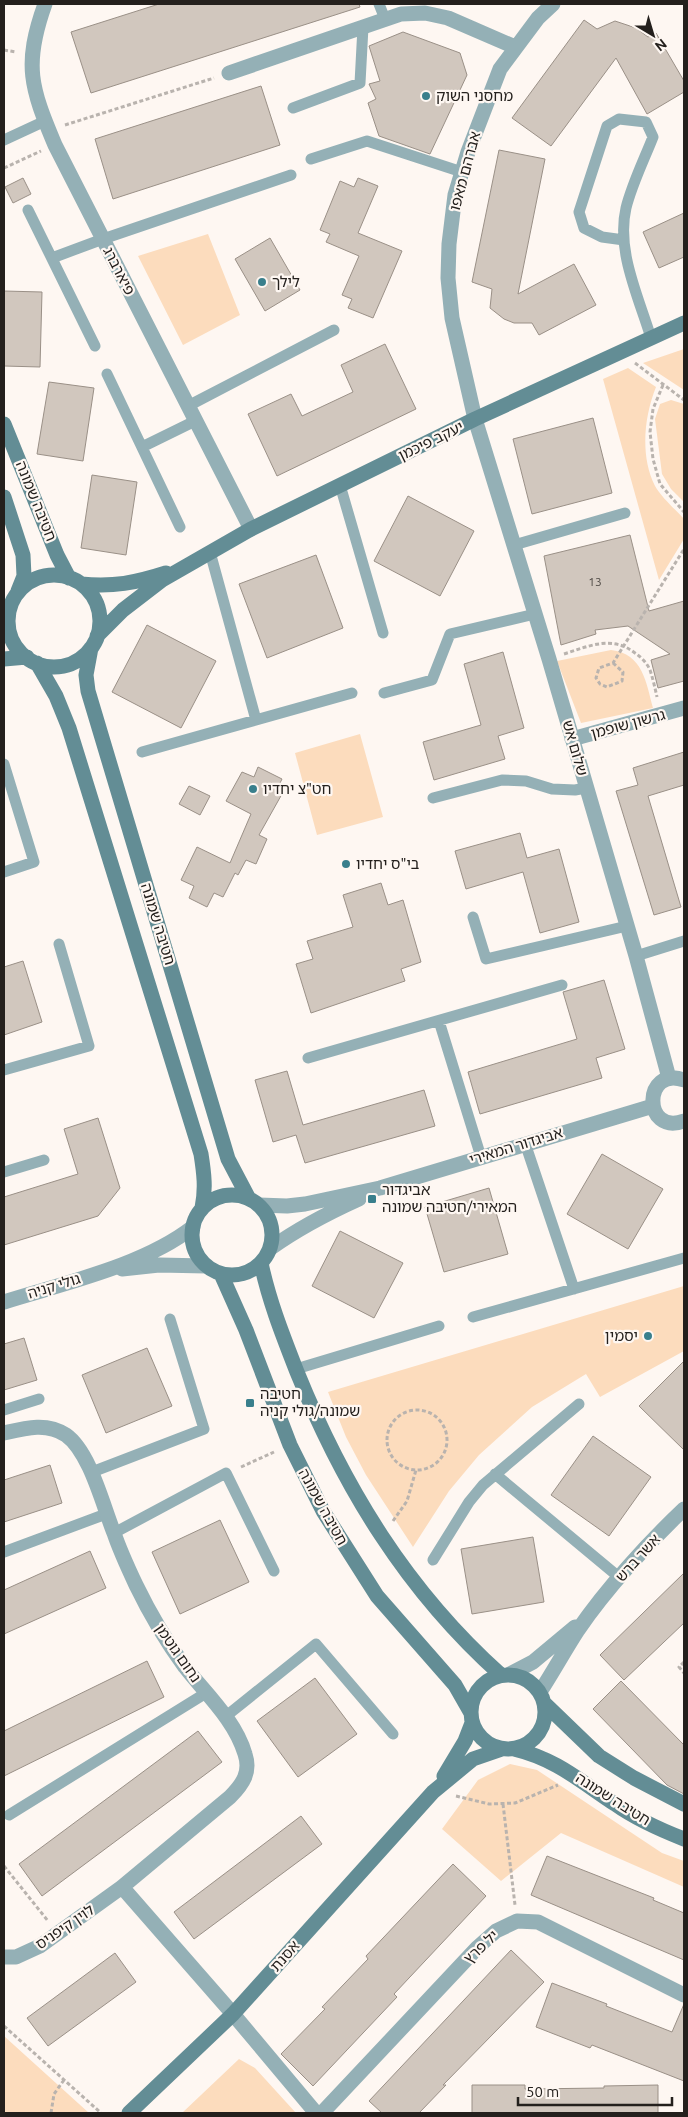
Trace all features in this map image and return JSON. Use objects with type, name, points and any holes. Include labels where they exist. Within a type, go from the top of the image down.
[{"type":"street","name":"פיארברג","points":[[46,4],[38,23],[32,54],[32,82],[38,105],[55,145],[102,239],[251,529]]},
{"type":"street","name":"אברהם מאפו","points":[[475,419],[452,318],[448,278],[449,244],[455,195],[468,152],[500,69],[538,18],[553,4]]},
{"type":"street","points":[[229,73],[402,14],[425,13],[448,18],[515,47]]},
{"type":"street","name":"יעקב פיכמן","points":[[94,642],[123,610],[182,568],[251,529],[475,419],[684,324]]},
{"type":"street","name":"שלום אש","points":[[475,419],[549,659],[636,956],[677,1079]]},
{"type":"street","name":"חטיבה שמונה","points":[[4,424],[57,555],[75,581]]},
{"type":"street","name":"חטיבה שמונה","points":[[4,497],[23,555],[24,576],[9,610]]},
{"type":"street","name":"יעקב פיכמן","points":[[75,581],[105,586],[139,581],[182,568]]},
{"type":"street","points":[[54,575],[75,581],[90,592],[99,613],[94,642],[83,656],[72,663],[48,666],[32,660],[17,648],[11,637],[8,624],[9,610],[28,583],[38,578],[54,575]]},
{"type":"street","name":"חטיבה שמונה","points":[[94,642],[86,675],[88,691],[228,1159],[240,1186],[253,1201]]},
{"type":"street","points":[[4,659],[32,660]]},
{"type":"street","name":"חטיבה שמונה","points":[[32,660],[56,696],[69,728],[201,1154],[205,1178],[205,1194],[202,1208]]},
{"type":"street","name":"גרשון שופמן","points":[[572,739],[684,708]]},
{"type":"street","points":[[677,1079],[664,1081],[655,1089],[652,1106],[658,1117],[664,1121],[684,1124]]},
{"type":"street","name":"אביגדור המאירי","points":[[253,1201],[287,1206],[380,1188],[652,1106]]},
{"type":"street","name":"אביגדור המאירי","points":[[271,1248],[321,1216],[380,1188]]},
{"type":"street","points":[[228,1194],[253,1201],[270,1220],[272,1229],[271,1248],[261,1264],[242,1274],[221,1274],[206,1266],[194,1248],[192,1238],[192,1227],[202,1208],[210,1201],[228,1194]]},
{"type":"street","name":"גולי קניה","points":[[4,1302],[104,1271],[159,1248],[192,1227]]},
{"type":"street","points":[[261,1264],[272,1306],[296,1369],[355,1494],[380,1535],[406,1574],[480,1657],[506,1675],[528,1680],[542,1697],[546,1713],[539,1732],[528,1743],[508,1749],[484,1740],[477,1732],[472,1718],[472,1702],[476,1693],[491,1678],[506,1675]]},
{"type":"street","name":"גולי קניה","points":[[104,1271],[158,1265],[206,1266]]},
{"type":"street","name":"חטיבה שמונה","points":[[221,1274],[246,1330],[290,1445],[323,1511],[349,1554],[378,1596],[455,1685],[472,1718]]},
{"type":"street","name":"נחום גוטמן","points":[[4,1433],[34,1427],[50,1427],[66,1436],[72,1442],[92,1472],[106,1514],[139,1592],[164,1637],[237,1733],[246,1754],[248,1768],[243,1784],[122,1887]]},
{"type":"street","name":"אשר ברש","points":[[542,1697],[578,1630],[594,1608],[684,1509]]},
{"type":"street","name":"אשר ברש","points":[[506,1675],[532,1662],[565,1636],[594,1608]]},
{"type":"street","name":"חטיבה שמונה","points":[[542,1697],[599,1756],[634,1778],[684,1804]]},
{"type":"street","name":"אסנת","points":[[129,2113],[234,2014],[433,1792],[450,1767],[472,1718]]},
{"type":"street","name":"חטיבה שמונה","points":[[508,1749],[535,1754],[577,1777],[617,1806],[684,1839]]},
{"type":"street","name":"אסנת","points":[[433,1792],[473,1759],[508,1749]]},
{"type":"street","points":[[122,1887],[234,2014],[316,2113]]},
{"type":"street","name":"לוין קיפניס","points":[[4,1957],[16,1957],[40,1946],[122,1887]]},
{"type":"street","points":[[517,1921],[538,1922],[684,1995]]},
{"type":"street","name":"יל פרץ","points":[[322,2113],[478,1947],[496,1931],[517,1921]]},
{"type":"lane","points":[[379,4],[384,19]]},
{"type":"lane","points":[[293,108],[360,83],[363,27]]},
{"type":"lane","points":[[624,240],[602,238],[584,228],[578,212],[607,126],[619,119],[646,122],[653,136],[626,209],[624,240],[628,263],[651,338]]},
{"type":"lane","points":[[4,140],[47,125]]},
{"type":"lane","points":[[311,159],[367,141],[462,172]]},
{"type":"lane","points":[[52,258],[102,239],[291,175]]},
{"type":"lane","points":[[28,210],[95,346]]},
{"type":"lane","points":[[188,406],[334,330]]},
{"type":"lane","points":[[107,374],[180,527]]},
{"type":"lane","points":[[142,447],[196,421]]},
{"type":"lane","points":[[340,485],[383,633]]},
{"type":"lane","points":[[514,545],[624,513]]},
{"type":"lane","points":[[210,552],[256,720]]},
{"type":"lane","points":[[384,694],[432,680],[450,634],[535,614]]},
{"type":"lane","points":[[142,752],[352,693]]},
{"type":"lane","points":[[4,764],[34,862],[4,872]]},
{"type":"lane","points":[[433,798],[502,780],[526,781],[552,789],[575,790],[586,788]]},
{"type":"lane","points":[[473,917],[486,959],[627,926]]},
{"type":"lane","points":[[636,956],[684,941]]},
{"type":"lane","points":[[4,1070],[89,1046],[58,944]]},
{"type":"lane","points":[[308,1058],[562,985]]},
{"type":"lane","points":[[438,1021],[481,1157]]},
{"type":"lane","points":[[525,1143],[574,1289]]},
{"type":"lane","points":[[4,1172],[44,1160]]},
{"type":"lane","points":[[473,1318],[684,1258]]},
{"type":"lane","points":[[92,1472],[204,1429],[170,1319]]},
{"type":"lane","points":[[296,1369],[440,1326]]},
{"type":"lane","points":[[4,1410],[39,1399]]},
{"type":"lane","points":[[432,1560],[469,1502],[495,1474],[579,1404]]},
{"type":"lane","points":[[114,1533],[226,1473],[274,1571]]},
{"type":"lane","points":[[495,1474],[620,1578]]},
{"type":"lane","points":[[4,1552],[106,1514]]},
{"type":"lane","points":[[225,1717],[316,1644],[393,1734]]},
{"type":"lane","points":[[9,1816],[206,1693]]},
{"type":"path","points":[[47,125],[229,73]]},
{"type":"path","points":[[4,168],[55,145]]},
{"type":"path","points":[[626,350],[636,366],[684,400]]},
{"type":"path","points":[[663,384],[653,409],[650,432],[653,460],[660,484],[684,512]]},
{"type":"path","points":[[613,663],[623,672],[622,681],[607,687],[600,684],[596,678],[599,668],[613,663],[684,549]]},
{"type":"path","points":[[549,659],[593,645],[624,644],[650,668],[662,714]]},
{"type":"path","points":[[415,1409],[426,1410],[435,1415],[446,1428],[448,1439],[446,1450],[441,1459],[427,1468],[416,1470],[406,1468],[397,1463],[388,1447],[387,1436],[390,1426],[396,1418],[405,1412],[415,1409]]},
{"type":"path","points":[[226,1473],[290,1445]]},
{"type":"path","points":[[380,1535],[407,1501],[416,1470]]},
{"type":"path","points":[[684,1662],[680,1667],[684,1673]]},
{"type":"path","points":[[433,1792],[488,1804],[516,1803],[577,1777]]},
{"type":"path","points":[[503,1804],[517,1921]]},
{"type":"path","points":[[4,1866],[58,1933]]},
{"type":"path","points":[[4,2026],[101,2113]]},
{"type":"path","points":[[51,2113],[54,2094],[64,2080]]},
{"type":"shaded area","points":[[208,234],[240,315],[183,345],[138,256]]},
{"type":"shaded area","points":[[684,349],[684,390],[643,363]]},
{"type":"shaded area","points":[[628,368],[656,387],[646,424],[647,462],[655,486],[684,519],[684,539],[659,580],[603,379]]},
{"type":"shaded area","points":[[671,400],[684,404],[684,502],[671,489],[662,474],[655,419],[660,404]]},
{"type":"shaded area","points":[[611,650],[630,657],[637,663],[645,679],[653,708],[581,723],[557,661]]},
{"type":"shaded area","points":[[360,734],[383,817],[317,835],[295,753]]},
{"type":"shaded area","points":[[684,1286],[684,1351],[600,1397],[586,1374],[532,1407],[479,1455],[449,1491],[413,1547],[366,1475],[346,1437],[328,1392]]},
{"type":"shaded area","points":[[510,1764],[537,1770],[662,1853],[684,1861],[684,1887],[561,1833],[501,1881],[442,1829],[478,1780]]},
{"type":"shaded area","points":[[4,2036],[89,2113],[4,2113]]},
{"type":"shaded area","points":[[239,2059],[255,2068],[296,2113],[182,2113]]},
{"type":"building","points":[[159,4],[359,4],[360,7],[91,93],[71,32]]},
{"type":"building","points":[[584,20],[597,29],[615,21],[636,28],[648,37],[656,33],[684,81],[684,92],[647,114],[616,58],[551,146],[512,118]]},
{"type":"building","points":[[403,32],[460,53],[467,75],[430,154],[379,136],[368,103],[376,99],[369,84],[380,81],[369,46]]},
{"type":"building","points":[[261,86],[280,145],[113,199],[95,139]]},
{"type":"building","points":[[499,150],[545,159],[518,294],[574,264],[596,305],[539,335],[532,323],[514,323],[504,319],[490,308],[492,289],[472,282]]},
{"type":"building","points":[[23,178],[31,194],[13,203],[5,187]]},
{"type":"building","points":[[358,178],[378,186],[358,233],[402,251],[373,318],[348,308],[352,299],[342,295],[359,256],[326,242],[330,234],[320,230],[340,181],[354,187]]},
{"type":"building","points":[[684,213],[684,257],[659,268],[643,232]]},
{"type":"building","points":[[270,238],[300,290],[265,311],[235,259]]},
{"type":"building","points":[[4,291],[42,292],[40,367],[4,366]]},
{"type":"building","points":[[385,344],[416,409],[277,476],[248,414],[291,394],[302,416],[353,392],[341,365]]},
{"type":"building","points":[[49,382],[94,388],[83,461],[37,454]]},
{"type":"building","points":[[593,418],[612,493],[532,514],[513,439]]},
{"type":"building","points":[[92,475],[137,482],[126,555],[81,548]]},
{"type":"building","points":[[408,496],[474,531],[440,596],[374,561]]},
{"type":"building","points":[[630,535],[649,611],[684,601],[684,681],[658,688],[651,660],[670,654],[628,626],[595,630],[596,634],[561,645],[544,556]]},
{"type":"building","points":[[316,555],[343,628],[267,658],[239,584]]},
{"type":"building","points":[[147,625],[216,661],[181,728],[112,692]]},
{"type":"building","points":[[503,652],[524,728],[498,736],[505,759],[434,780],[423,742],[481,725],[464,664]]},
{"type":"building","points":[[684,752],[684,785],[648,796],[681,907],[654,915],[616,791],[638,785],[633,768]]},
{"type":"building","points":[[258,767],[282,779],[276,791],[282,794],[259,835],[267,839],[256,864],[246,860],[238,875],[235,873],[223,897],[214,893],[207,907],[189,898],[194,886],[181,880],[197,847],[230,863],[251,814],[226,801],[242,772],[254,777]]},
{"type":"building","points":[[189,786],[210,796],[200,815],[179,804]]},
{"type":"building","points":[[520,833],[527,858],[559,849],[579,922],[540,933],[523,872],[466,889],[455,851]]},
{"type":"building","points":[[381,883],[388,905],[403,900],[421,962],[401,969],[405,981],[311,1013],[296,964],[313,959],[307,941],[353,927],[343,895]]},
{"type":"building","points":[[23,961],[42,1022],[4,1035],[4,967]]},
{"type":"building","points":[[604,980],[625,1049],[596,1058],[602,1078],[480,1114],[468,1072],[577,1039],[563,992]]},
{"type":"building","points":[[287,1071],[303,1125],[424,1090],[435,1126],[305,1163],[296,1135],[273,1142],[255,1080]]},
{"type":"building","points":[[98,1118],[120,1188],[98,1216],[4,1245],[4,1197],[78,1174],[64,1129]]},
{"type":"building","points":[[602,1154],[663,1189],[628,1249],[567,1214]]},
{"type":"building","points":[[489,1188],[508,1254],[444,1272],[425,1207]]},
{"type":"building","points":[[340,1231],[403,1263],[374,1318],[312,1286]]},
{"type":"building","points":[[24,1338],[37,1380],[4,1390],[4,1344]]},
{"type":"building","points":[[147,1348],[172,1406],[106,1433],[82,1375]]},
{"type":"building","points":[[684,1361],[684,1450],[639,1406]]},
{"type":"building","points":[[593,1436],[651,1477],[609,1536],[551,1495]]},
{"type":"building","points":[[50,1465],[62,1503],[4,1522],[4,1480]]},
{"type":"building","points":[[220,1520],[249,1582],[180,1614],[152,1552]]},
{"type":"building","points":[[533,1537],[544,1602],[472,1614],[461,1549]]},
{"type":"building","points":[[90,1551],[106,1588],[4,1634],[4,1590]]},
{"type":"building","points":[[684,1573],[684,1623],[624,1680],[600,1655]]},
{"type":"building","points":[[147,1661],[164,1697],[4,1776],[4,1731]]},
{"type":"building","points":[[315,1678],[357,1734],[298,1777],[257,1721]]},
{"type":"building","points":[[621,1681],[684,1745],[684,1794],[667,1785],[593,1709]]},
{"type":"building","points":[[198,1731],[222,1762],[42,1896],[19,1864]]},
{"type":"building","points":[[301,1816],[322,1844],[194,1939],[174,1912]]},
{"type":"building","points":[[547,1856],[654,1898],[653,1900],[684,1913],[684,1960],[531,1895]]},
{"type":"building","points":[[453,1864],[486,1896],[394,1994],[397,1997],[313,2086],[281,2054],[325,2009],[322,2007],[368,1959],[366,1956]]},
{"type":"building","points":[[511,1950],[544,1982],[443,2085],[446,2085],[419,2113],[382,2113],[369,2101]]},
{"type":"building","points":[[115,1953],[136,1982],[48,2046],[27,2018]]},
{"type":"building","points":[[552,1983],[672,2032],[684,2004],[684,2081],[592,2045],[590,2048],[536,2027]]},
{"type":"building","points":[[472,2085],[525,2085],[525,2089],[658,2085],[658,2113],[472,2113]]},
{"type":"place","name":"מחסני השוק","points":[[426,96]]},
{"type":"place","name":"לילך","points":[[262,282]]},
{"type":"place","name":"חט\"צ יחדיו","points":[[253,789]]},
{"type":"place","name":"בי\"ס יחדיו","points":[[346,864]]},
{"type":"place","name":"אביגדור המאירי/חטיבה שמונה","points":[[372,1199]]},
{"type":"place","name":"יסמין","points":[[648,1336]]},
{"type":"place","name":"חטיבה שמונה/גולי קניה","points":[[250,1403]]}]
